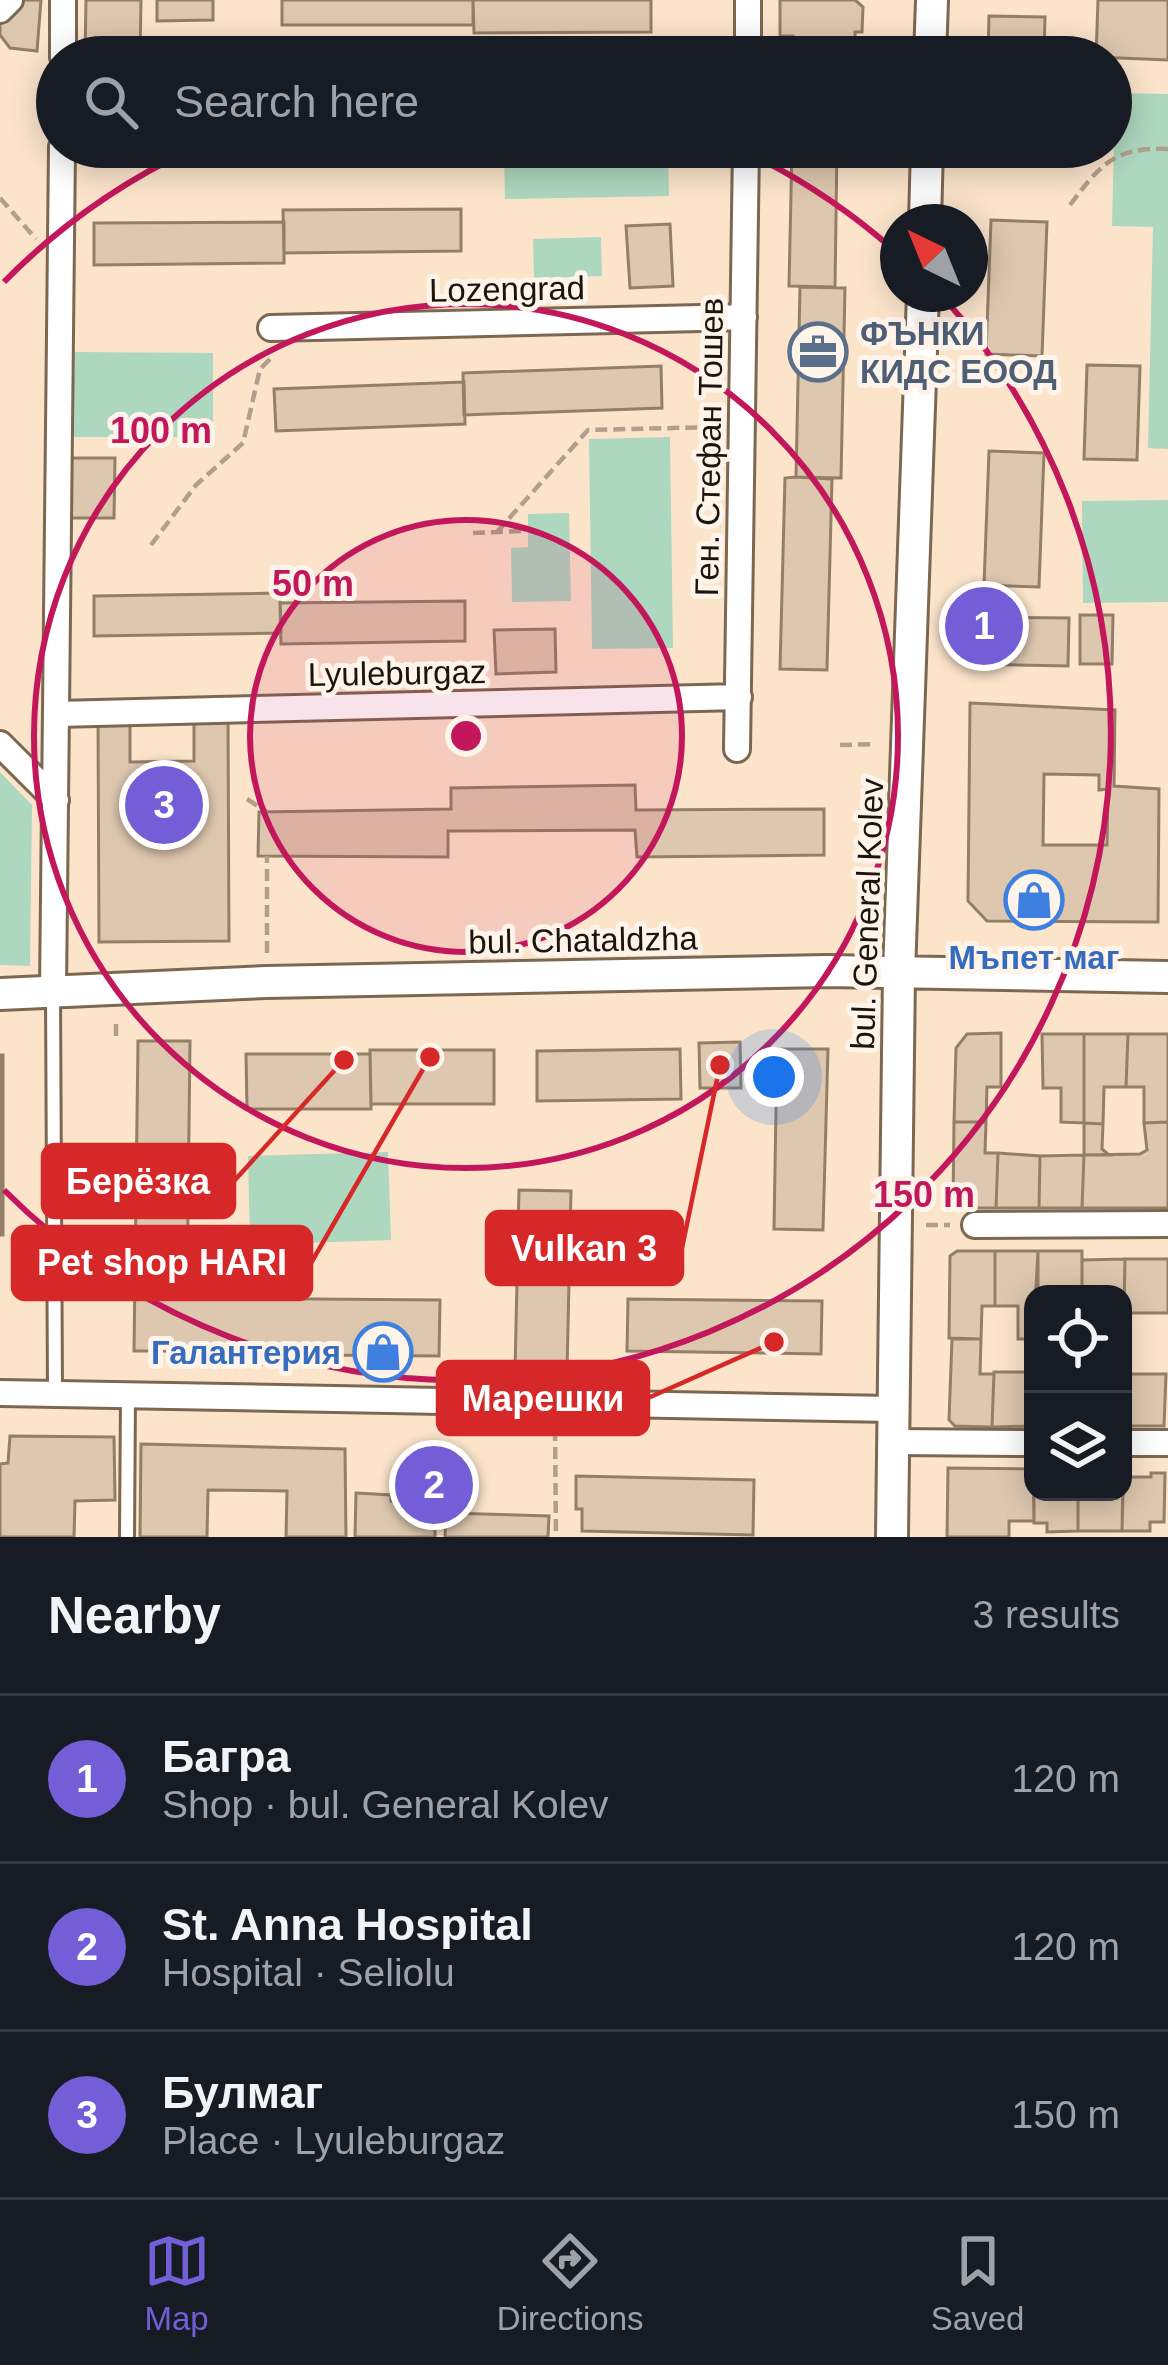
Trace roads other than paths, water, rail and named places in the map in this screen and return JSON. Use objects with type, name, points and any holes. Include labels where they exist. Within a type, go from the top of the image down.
[{"type":"street","points":[[0,10],[10,0]]},
{"type":"street","points":[[63,0],[63,36]]},
{"type":"street","points":[[748,0],[748,36]]},
{"type":"street","points":[[931,36],[932,0]]},
{"type":"street","points":[[53,990],[62,168]]},
{"type":"street","name":"Ген. Стефан Тошев","points":[[737,749],[746,168]]},
{"type":"street","points":[[925,204],[926,168]]},
{"type":"street","name":"bul. General Kolev","points":[[892,1537],[899,973],[922,312]]},
{"type":"street","name":"Lozengrad","points":[[271,328],[744,316]]},
{"type":"street","name":"Lyuleburgaz","points":[[57,714],[739,698]]},
{"type":"street","points":[[0,745],[56,800]]},
{"type":"street","name":"bul. Chataldzha","points":[[0,994],[266,982],[899,973],[1168,977]]},
{"type":"street","points":[[975,1226],[1168,1224]]},
{"type":"street","points":[[0,1393],[893,1409]]},
{"type":"street","points":[[893,1442],[1024,1443]]},
{"type":"street","points":[[1132,1443],[1168,1443]]},
{"type":"lane","points":[[53,990],[55,1394]]},
{"type":"lane","points":[[127,1537],[128,1395]]},
{"type":"place","name":"ФЪНКИ КИДС ЕООД","points":[[818,352]]},
{"type":"place","name":"Багра","points":[[984,626]]},
{"type":"place","name":"Булмаг","points":[[164,805]]},
{"type":"place","name":"Мъпет маг","points":[[1034,900]]},
{"type":"place","name":"Pet shop HARI","points":[[430,1057]]},
{"type":"place","name":"Берёзка","points":[[344,1060]]},
{"type":"place","name":"Vulkan 3","points":[[720,1065]]},
{"type":"place","name":"Марешки","points":[[774,1342]]},
{"type":"place","name":"Галантерия","points":[[383,1352]]},
{"type":"place","name":"St. Anna Hospital","points":[[434,1485]]}]
